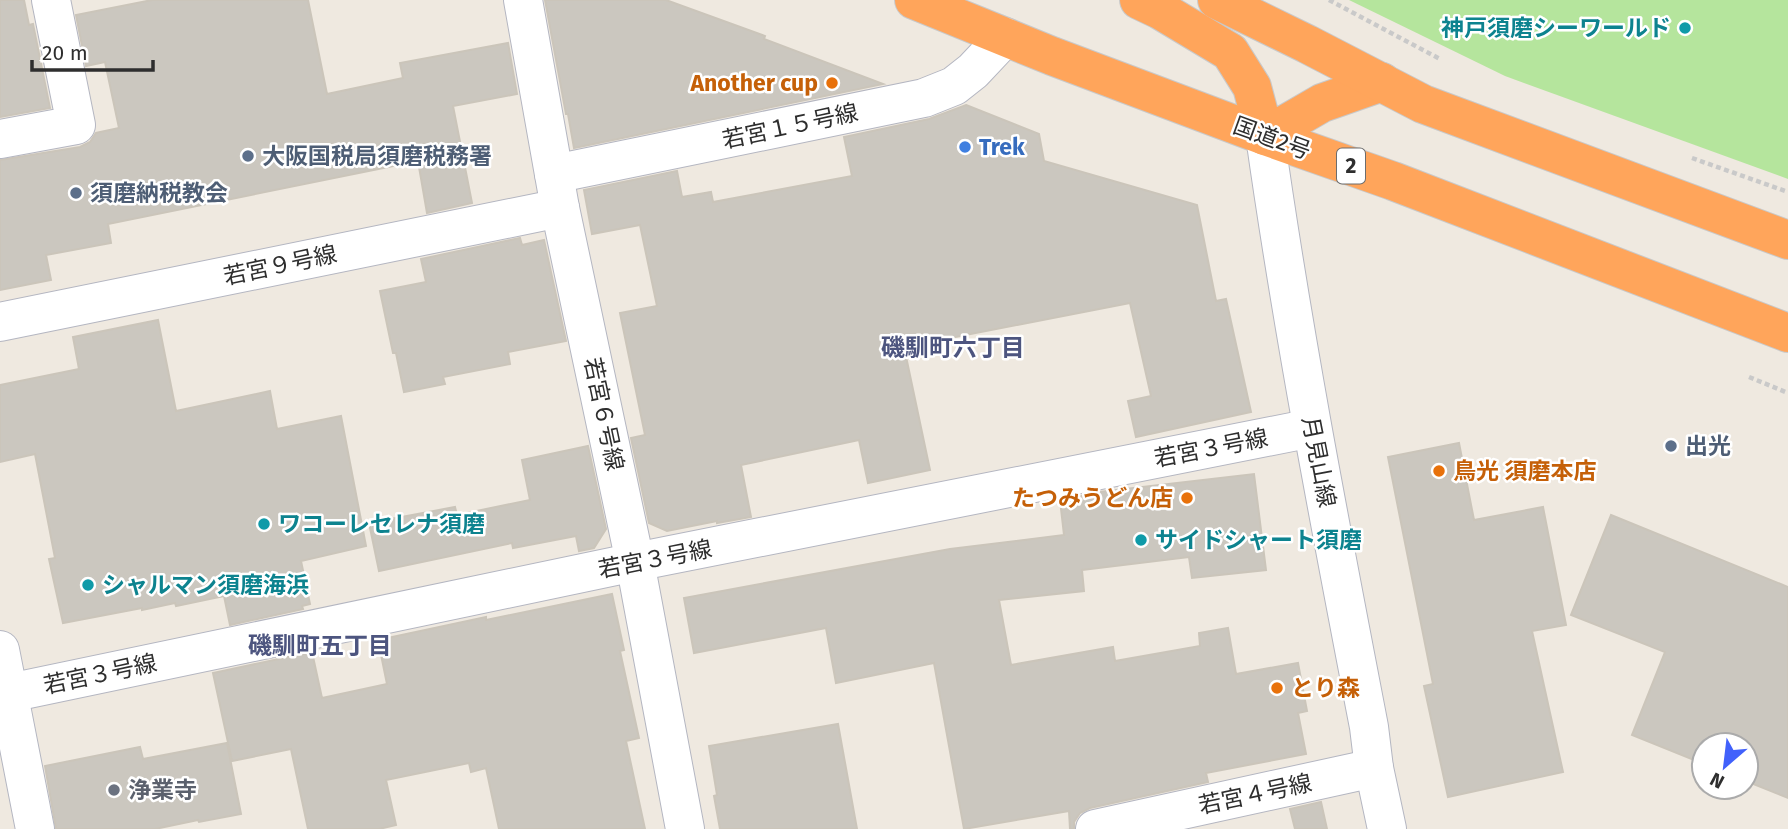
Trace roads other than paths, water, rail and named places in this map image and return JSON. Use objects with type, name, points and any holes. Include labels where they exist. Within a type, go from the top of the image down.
[{"type":"highway","name":"国道2号","points":[[914,0],[1005,37],[1265,136],[1393,181],[1788,333]]},
{"type":"highway","points":[[1139,0],[1230,52],[1252,87],[1265,136],[1322,103],[1382,82]]},
{"type":"highway","points":[[1217,0],[1423,104],[1788,240]]},
{"type":"street","points":[[0,139],[76,125],[51,0]]},
{"type":"street","name":"若宮６号線","points":[[523,0],[557,191],[635,562],[685,829]]},
{"type":"street","name":"若宮１５号線","points":[[557,191],[924,98],[954,86],[973,71],[1005,37]]},
{"type":"street","name":"月見山線","points":[[1265,136],[1312,428],[1387,829]]},
{"type":"street","name":"若宮９号線","points":[[0,322],[557,191]]},
{"type":"street","name":"若宮３号線","points":[[4,694],[635,562],[1312,428]]},
{"type":"street","points":[[0,650],[4,694],[35,829]]},
{"type":"street","name":"若宮４号線","points":[[1095,829],[1374,768]]},
{"type":"place","name":"神戸須磨シーワールド","points":[[1685,28]]},
{"type":"place","name":"Another cup","points":[[832,83]]},
{"type":"place","name":"Trek","points":[[965,147]]},
{"type":"place","name":"大阪国税局須磨税務署","points":[[248,156]]},
{"type":"place","name":"須磨納税教会","points":[[76,193]]},
{"type":"place","name":"出光","points":[[1671,446]]},
{"type":"place","name":"鳥光 須磨本店","points":[[1439,471]]},
{"type":"place","name":"たつみうどん店","points":[[1187,498]]},
{"type":"place","name":"ワコーレセレナ須磨","points":[[264,524]]},
{"type":"place","name":"サイドシャート須磨","points":[[1141,540]]},
{"type":"place","name":"シャルマン須磨海浜","points":[[88,585]]},
{"type":"place","name":"とり森","points":[[1277,688]]},
{"type":"place","name":"浄業寺","points":[[114,790]]},
{"type":"district","name":"磯馴町六丁目","points":[[953,348]]},
{"type":"district","name":"磯馴町五丁目","points":[[320,646]]}]
